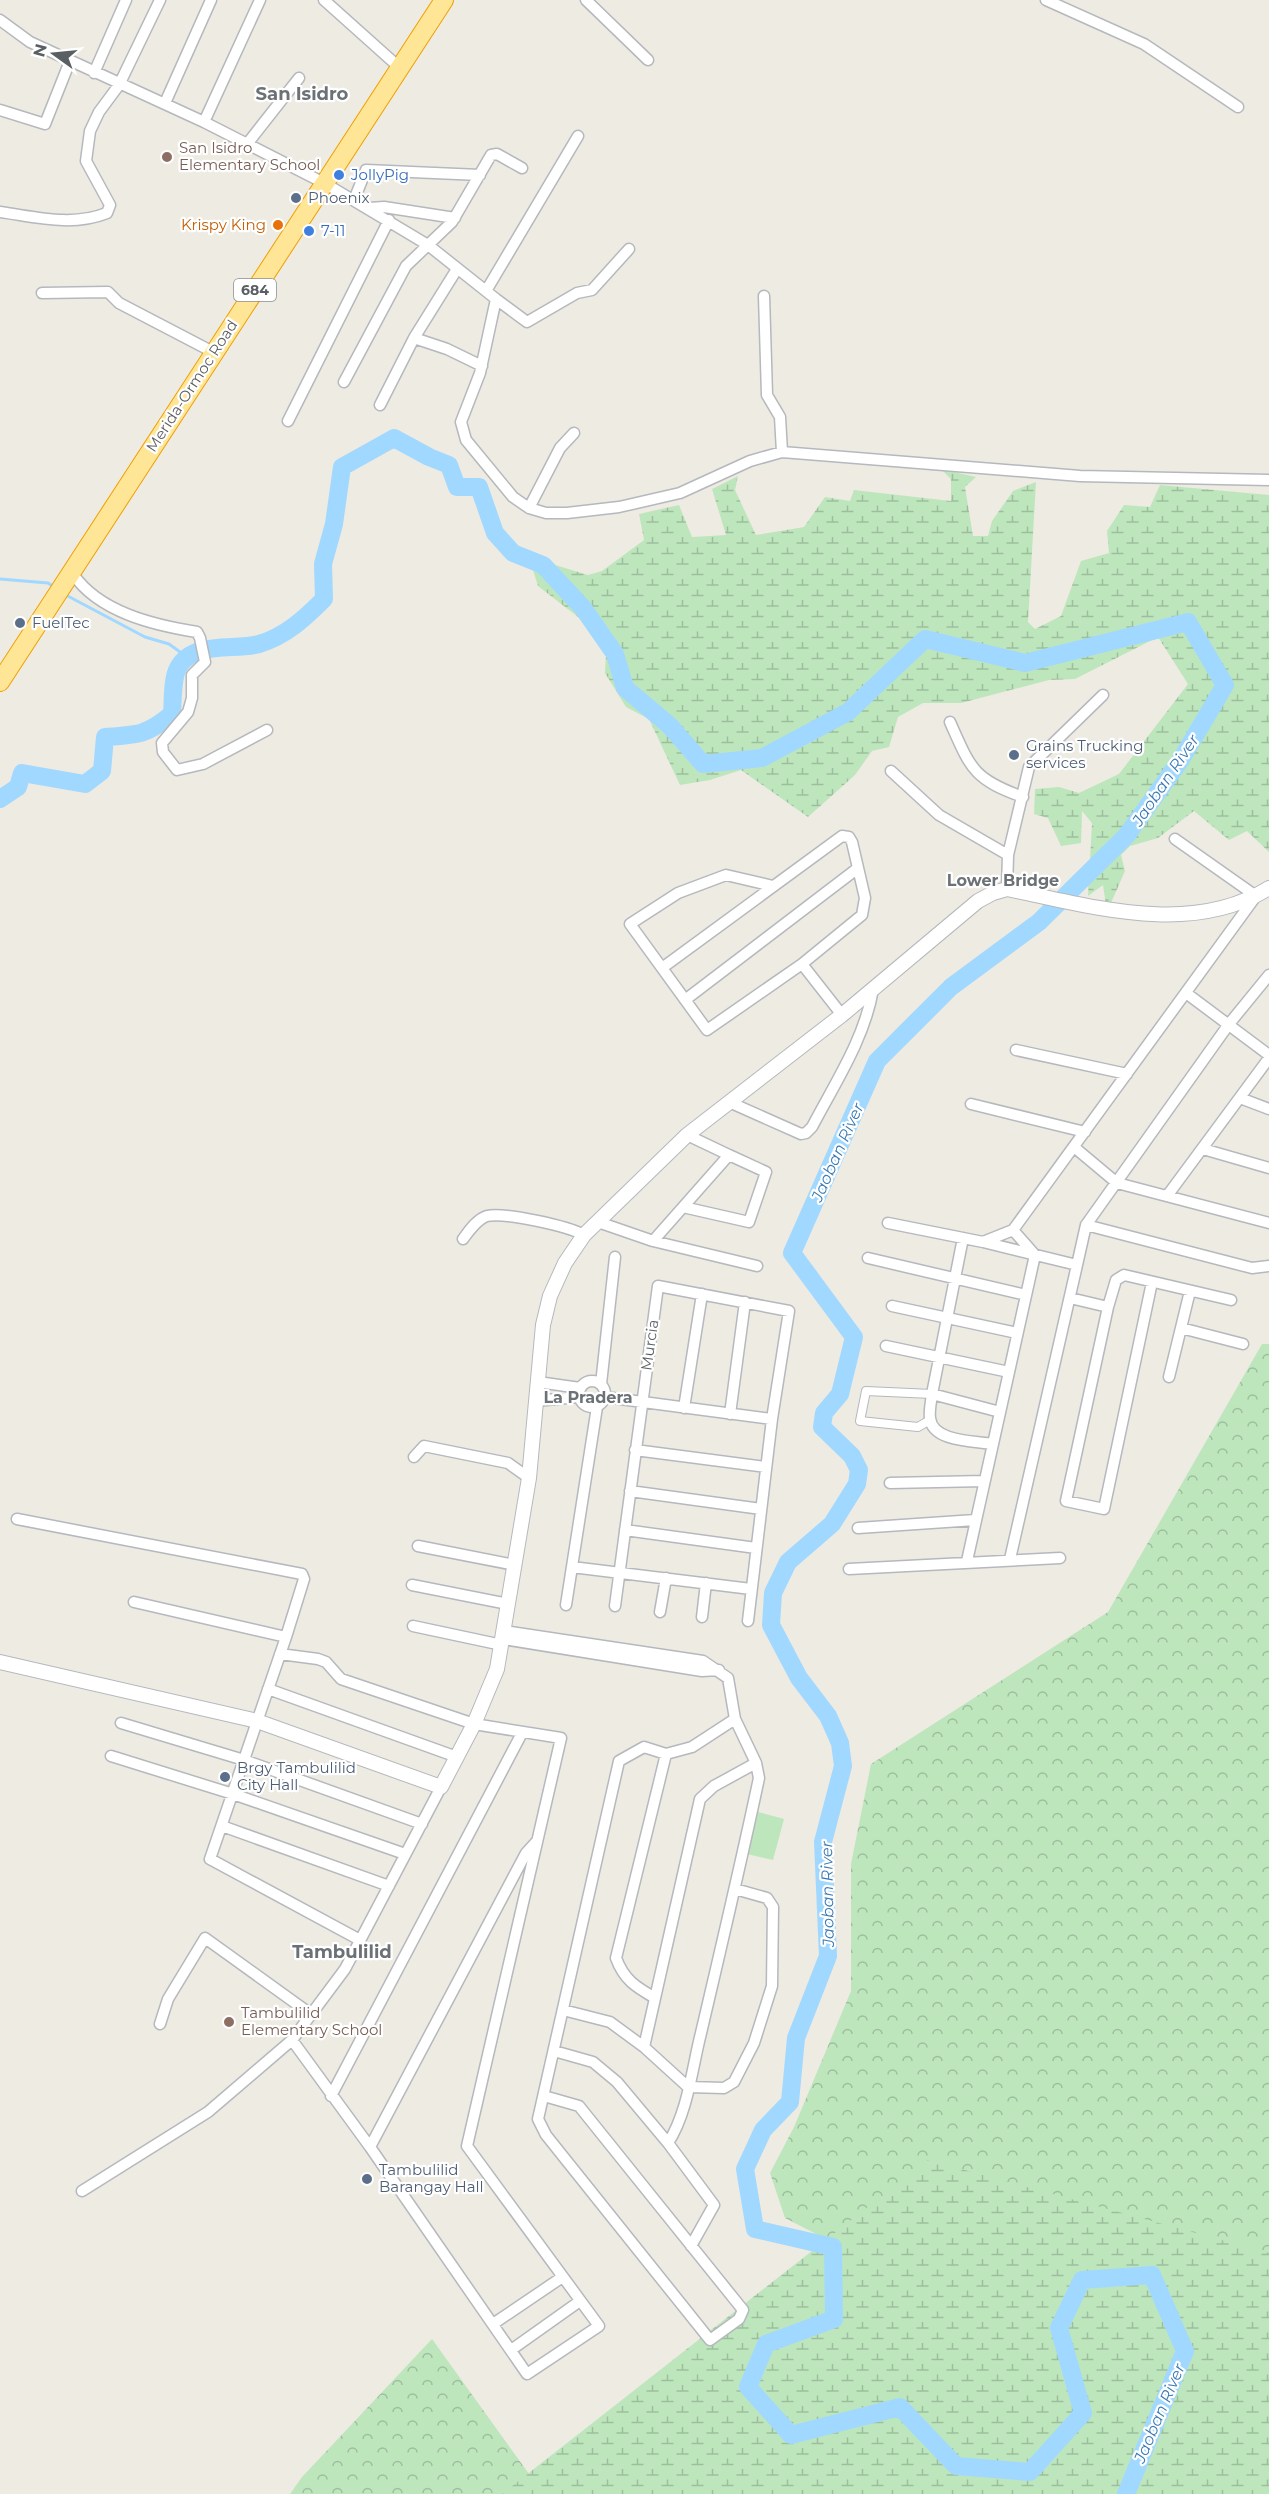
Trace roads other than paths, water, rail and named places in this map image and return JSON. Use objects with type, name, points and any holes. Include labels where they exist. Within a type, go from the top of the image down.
[{"type":"highway","name":"Merida-Ormoc Road","points":[[0,682],[444,0]]},
{"type":"street","points":[[94,73],[126,0]]},
{"type":"street","points":[[0,212],[62,221],[92,219],[107,213],[110,205],[86,162],[90,131],[99,112],[119,85],[159,0]]},
{"type":"street","points":[[165,104],[211,0]]},
{"type":"street","points":[[204,122],[260,0]]},
{"type":"street","points":[[324,0],[400,68]]},
{"type":"street","points":[[586,0],[648,60]]},
{"type":"street","points":[[1047,0],[1144,44],[1238,107]]},
{"type":"street","points":[[0,20],[30,42],[119,85],[204,122],[326,184],[389,220],[428,245],[527,322],[577,293],[592,290],[629,249]]},
{"type":"street","points":[[0,110],[45,124],[70,61]]},
{"type":"street","points":[[247,144],[299,78]]},
{"type":"street","points":[[486,291],[578,136]]},
{"type":"street","points":[[344,382],[406,266],[454,218],[494,154],[522,168]]},
{"type":"street","points":[[354,200],[366,170],[480,175]]},
{"type":"street","points":[[368,208],[384,207],[454,218]]},
{"type":"street","points":[[288,421],[389,220]]},
{"type":"street","points":[[380,405],[414,338],[458,269]]},
{"type":"street","points":[[42,292],[71,294],[98,290],[108,292],[119,303],[213,352]]},
{"type":"street","points":[[764,296],[767,395],[780,417],[782,452]]},
{"type":"street","points":[[496,299],[482,366],[461,422],[466,440],[513,497],[529,508],[546,513],[567,513],[629,504],[680,493],[750,461],[782,452],[1080,476],[1269,480]]},
{"type":"street","points":[[414,338],[447,349],[482,366]]},
{"type":"street","points":[[529,508],[561,448],[574,433]]},
{"type":"street","points":[[70,577],[83,589],[118,610],[162,626],[197,632],[201,638],[205,662],[192,675],[192,698],[188,711],[163,740],[163,752],[177,770],[203,764],[267,730]]},
{"type":"street","points":[[1007,889],[1008,855],[1029,767],[1103,696]]},
{"type":"street","points":[[950,722],[969,764],[980,778],[1023,797]]},
{"type":"street","points":[[891,771],[939,815],[1008,855]]},
{"type":"street","points":[[662,968],[842,836],[849,837],[852,842],[865,898],[862,915],[802,964],[707,1030],[630,924],[678,893],[726,875],[773,886]]},
{"type":"street","points":[[1175,839],[1256,896]]},
{"type":"street","points":[[685,1000],[858,868]]},
{"type":"street","points":[[82,2191],[208,2112],[292,2040],[345,1969],[422,1824],[474,1724],[497,1669],[528,1478],[543,1325],[550,1296],[565,1263],[584,1235],[687,1135],[842,1015],[978,902],[993,893],[1007,889],[1146,914],[1197,914],[1256,896],[1269,888]]},
{"type":"street","points":[[983,1242],[1013,1230],[1256,896]]},
{"type":"street","points":[[802,964],[842,1015]]},
{"type":"street","points":[[1010,1559],[1086,1224],[1229,1024],[1267,982]]},
{"type":"street","points":[[729,1102],[801,1134],[806,1133],[812,1127],[858,1039],[870,1011],[873,989]]},
{"type":"street","points":[[1167,1196],[1269,1057],[1186,993]]},
{"type":"street","points":[[1016,1050],[1127,1074]]},
{"type":"street","points":[[1240,1098],[1269,1109]]},
{"type":"street","points":[[971,1104],[1085,1132]]},
{"type":"street","points":[[683,1207],[748,1222],[766,1172],[687,1135]]},
{"type":"street","points":[[1074,1147],[1117,1183],[1269,1223]]},
{"type":"street","points":[[1203,1149],[1269,1168]]},
{"type":"street","points":[[653,1241],[729,1155]]},
{"type":"street","points":[[463,1239],[480,1219],[495,1215],[559,1225],[584,1235]]},
{"type":"street","points":[[598,1221],[653,1241],[757,1266]]},
{"type":"street","points":[[888,1223],[983,1242],[1077,1265]]},
{"type":"street","points":[[1086,1224],[1252,1268],[1269,1266]]},
{"type":"street","points":[[1013,1230],[1035,1255]]},
{"type":"street","points":[[963,1238],[932,1394],[930,1420],[936,1430],[945,1436],[992,1444]]},
{"type":"street","points":[[967,1561],[1035,1255]]},
{"type":"street","points":[[605,1397],[601,1384],[615,1257]]},
{"type":"street","points":[[868,1258],[1026,1295]]},
{"type":"street","points":[[1152,1282],[1104,1509],[1066,1501],[1108,1307],[1119,1277],[1124,1275],[1231,1300]]},
{"type":"street","name":"Murcia","points":[[615,1606],[658,1286],[702,1294]]},
{"type":"street","points":[[1169,1377],[1190,1291]]},
{"type":"street","points":[[684,1408],[702,1294],[789,1311],[772,1419],[748,1620]]},
{"type":"street","points":[[1070,1298],[1108,1307]]},
{"type":"street","points":[[730,1414],[745,1302]]},
{"type":"street","points":[[892,1306],[1017,1333]]},
{"type":"street","points":[[1181,1328],[1243,1344]]},
{"type":"street","points":[[886,1346],[1009,1372]]},
{"type":"street","points":[[537,1401],[579,1392],[592,1381],[601,1384]]},
{"type":"street","points":[[538,1382],[579,1392]]},
{"type":"street","points":[[930,1420],[918,1427],[860,1421],[866,1390],[932,1394],[1000,1412]]},
{"type":"street","points":[[579,1392],[584,1405],[597,1407]]},
{"type":"street","points":[[605,1397],[641,1404],[772,1419]]},
{"type":"street","points":[[566,1605],[597,1407],[605,1397]]},
{"type":"street","points":[[414,1457],[424,1446],[508,1463],[528,1478]]},
{"type":"street","points":[[635,1450],[766,1467]]},
{"type":"street","points":[[890,1483],[984,1481]]},
{"type":"street","points":[[630,1491],[761,1509]]},
{"type":"street","points":[[17,1519],[302,1574],[304,1580],[286,1637],[210,1859],[360,1940]]},
{"type":"street","points":[[858,1528],[975,1520]]},
{"type":"street","points":[[625,1530],[756,1548]]},
{"type":"street","points":[[418,1545],[515,1565]]},
{"type":"street","points":[[849,1569],[967,1561],[1060,1558]]},
{"type":"street","points":[[572,1567],[751,1588]]},
{"type":"street","points":[[660,1612],[666,1578]]},
{"type":"street","points":[[702,1617],[705,1583]]},
{"type":"street","points":[[412,1585],[508,1604]]},
{"type":"street","points":[[134,1602],[286,1637]]},
{"type":"street","points":[[413,1626],[704,1661],[728,1678],[735,1719],[756,1763],[759,1778],[688,2087],[676,2131],[668,2143]]},
{"type":"street","points":[[280,1654],[318,1659],[326,1662],[340,1679],[474,1724],[561,1738],[467,2146],[561,2278],[599,2326],[527,2374],[292,2040]]},
{"type":"street","points":[[0,1662],[257,1721],[441,1787]]},
{"type":"street","points":[[268,1689],[457,1757]]},
{"type":"street","points":[[544,2096],[579,2106],[743,2310],[739,2319],[710,2340],[546,2135],[538,2119],[619,1761],[644,1747],[666,1754],[692,1746],[735,1719]]},
{"type":"street","points":[[121,1724],[244,1760],[422,1824]]},
{"type":"street","points":[[331,2096],[522,1733]]},
{"type":"street","points":[[655,1998],[632,1985],[621,1973],[616,1958],[666,1754]]},
{"type":"street","points":[[111,1756],[233,1794],[405,1854]]},
{"type":"street","points":[[644,2047],[700,1799],[714,1786],[756,1763]]},
{"type":"street","points":[[222,1826],[389,1886]]},
{"type":"street","points":[[370,2148],[526,1853],[538,1839]]},
{"type":"street","points":[[563,2010],[610,2022],[644,2047],[688,2087],[724,2088],[734,2082],[754,2043],[772,1986],[773,1907],[767,1898],[735,1888]]},
{"type":"street","points":[[160,2024],[168,1999],[205,1938],[312,2015]]},
{"type":"street","points":[[554,2051],[593,2062],[617,2082],[668,2143],[714,2205],[691,2246]]},
{"type":"street","points":[[493,2324],[561,2278]]},
{"type":"street","points":[[511,2350],[580,2301]]},
{"type":"waterway","name":"Jaoban River","points":[[0,799],[18,787],[22,773],[85,784],[102,771],[105,737],[142,733],[172,714],[175,678],[178,668],[185,659],[204,650],[249,646],[269,641],[310,613],[324,599],[323,564],[334,524],[342,467],[394,438],[449,465],[457,487],[479,487],[495,533],[513,553],[543,565],[583,608],[615,654],[625,688],[670,726],[703,764],[762,758],[848,712],[925,639],[1025,663],[1188,622],[1225,685],[1180,761],[1127,835],[1039,922],[951,987],[877,1061],[792,1253],[854,1337],[840,1394],[824,1413],[822,1427],[852,1456],[859,1470],[857,1484],[832,1524],[788,1562],[773,1593],[771,1625],[799,1678],[828,1716],[840,1743],[843,1766],[823,1842],[828,1956],[796,2038],[790,2102],[763,2130],[745,2169],[755,2229],[833,2247],[834,2319],[766,2344],[748,2387],[791,2435],[900,2407],[956,2466],[1030,2472],[1083,2413],[1059,2328],[1082,2280],[1152,2275],[1185,2351],[1126,2494]]},
{"type":"waterway","points":[[0,579],[48,583],[54,587]]},
{"type":"waterway","points":[[64,594],[145,637],[169,644],[187,657]]},
{"type":"place","name":"San Isidro Elementary School","points":[[167,157]]},
{"type":"place","name":"JollyPig","points":[[339,175]]},
{"type":"place","name":"Phoenix","points":[[296,198]]},
{"type":"place","name":"Krispy King","points":[[278,225]]},
{"type":"place","name":"7-11","points":[[309,231]]},
{"type":"place","name":"FuelTec","points":[[20,623]]},
{"type":"place","name":"Grains Trucking services","points":[[1014,755]]},
{"type":"place","name":"Brgy Tambulilid City Hall","points":[[225,1777]]},
{"type":"place","name":"Tambulilid Elementary School","points":[[229,2022]]},
{"type":"place","name":"Tambulilid Barangay Hall","points":[[367,2179]]},
{"type":"district","name":"San Isidro","points":[[302,94]]},
{"type":"district","name":"Lower Bridge","points":[[1003,880]]},
{"type":"district","name":"La Pradera","points":[[588,1397]]},
{"type":"district","name":"Tambulilid","points":[[342,1952]]}]
